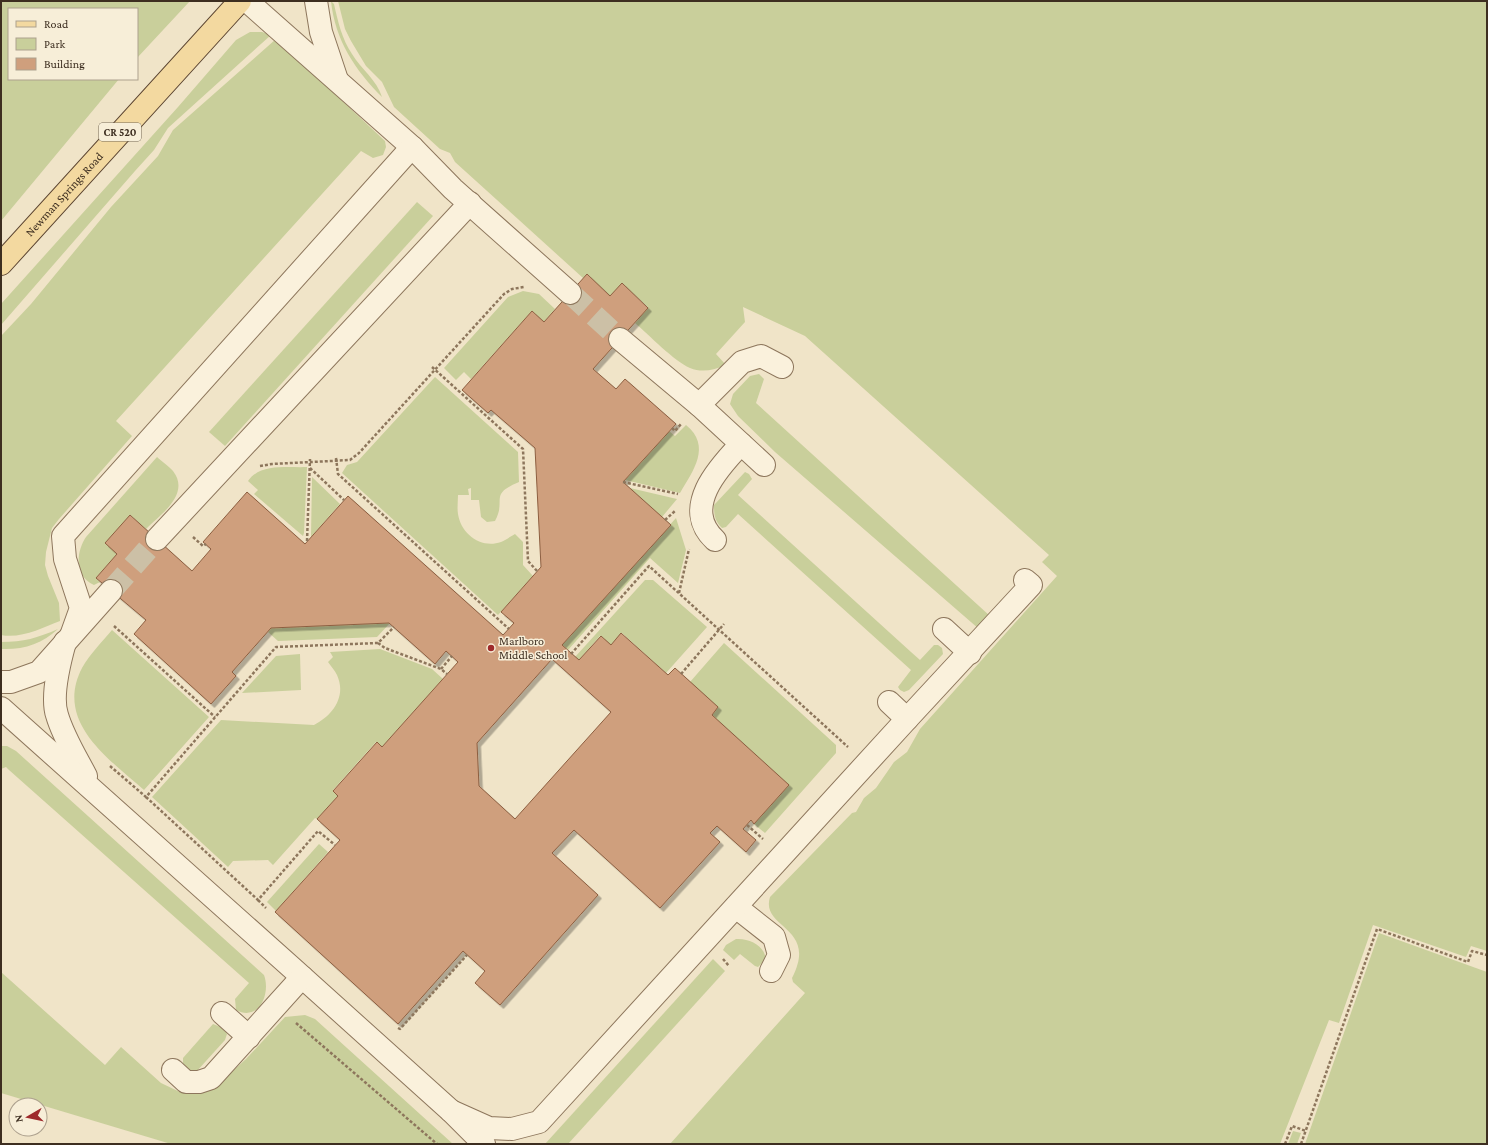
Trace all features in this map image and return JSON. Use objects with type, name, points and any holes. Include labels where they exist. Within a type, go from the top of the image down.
[{"type":"main road","name":"Newman Springs Road","points":[[1,264],[240,1]]},
{"type":"lane","points":[[247,1],[336,78],[412,147],[470,203],[570,293]]},
{"type":"lane","points":[[316,1],[321,32],[336,78]]},
{"type":"lane","points":[[92,788],[56,714],[56,687],[59,662],[81,608],[65,559],[63,536],[412,147]]},
{"type":"lane","points":[[157,539],[470,203]]},
{"type":"lane","points":[[620,339],[699,405],[764,465]]},
{"type":"lane","points":[[699,405],[742,362],[761,356],[782,367]]},
{"type":"lane","points":[[715,540],[704,526],[700,515],[702,499],[712,478],[741,444]]},
{"type":"lane","points":[[451,1111],[489,1128],[512,1129],[540,1122],[1031,585],[1025,580]]},
{"type":"lane","points":[[1,682],[11,682],[40,672],[111,591]]},
{"type":"lane","points":[[944,629],[970,652]]},
{"type":"lane","points":[[889,702],[907,719]]},
{"type":"lane","points":[[1,708],[451,1111],[484,1144]]},
{"type":"lane","points":[[736,907],[774,937],[778,954],[771,971]]},
{"type":"lane","points":[[173,1070],[186,1082],[199,1082],[211,1078],[302,977]]},
{"type":"lane","points":[[222,1014],[249,1037]]},
{"type":"path","points":[[254,470],[260,466],[272,464],[336,462],[350,460],[359,454],[504,294],[512,289],[526,287]]},
{"type":"path","points":[[432,367],[523,449],[528,561],[537,571]]},
{"type":"path","points":[[672,428],[675,431],[683,423]]},
{"type":"path","points":[[336,458],[338,474],[509,629]]},
{"type":"path","points":[[307,541],[310,459]]},
{"type":"path","points":[[310,468],[344,500]]},
{"type":"path","points":[[623,482],[702,499]]},
{"type":"path","points":[[197,532],[192,537],[203,546],[206,544]]},
{"type":"path","points":[[679,593],[690,543]]},
{"type":"path","points":[[572,654],[649,566],[849,747],[844,753]]},
{"type":"path","points":[[116,620],[112,624],[215,718]]},
{"type":"path","points":[[681,674],[724,624]]},
{"type":"path","points":[[378,643],[394,627]]},
{"type":"path","points":[[146,797],[276,647],[378,643],[384,648],[441,669],[447,674]]},
{"type":"path","points":[[441,669],[452,656]]},
{"type":"path","points":[[105,762],[146,797],[269,910]]},
{"type":"path","points":[[747,825],[764,841],[770,835]]},
{"type":"path","points":[[258,900],[318,831],[335,845]]},
{"type":"path","points":[[1301,1144],[1377,929],[1468,962],[1472,951],[1487,955]]},
{"type":"path","points":[[706,939],[729,966]]},
{"type":"path","points":[[394,1024],[400,1030],[467,955]]},
{"type":"path","points":[[1285,1144],[1292,1126],[1306,1131]]},
{"type":"green space","points":[[1,1],[190,1],[138,57],[138,8],[8,8],[8,80],[118,80],[1,221]]},
{"type":"green space","points":[[331,1],[334,4],[341,30],[349,48],[373,80],[382,97],[363,76],[348,54],[337,29]]},
{"type":"green space","points":[[338,1],[1487,1],[1487,951],[1471,946],[1466,957],[1373,925],[1339,1023],[1329,1020],[1280,1144],[670,1144],[805,993],[793,982],[792,978],[798,961],[799,948],[794,938],[773,916],[769,908],[770,897],[852,813],[856,812],[864,798],[876,788],[894,762],[907,752],[920,729],[1057,576],[1042,562],[1049,555],[805,336],[743,307],[745,322],[716,354],[726,365],[708,370],[694,370],[669,354],[635,323],[648,307],[622,284],[610,296],[587,275],[583,278],[455,162],[450,153],[440,149],[394,107],[382,82],[366,66],[351,41],[345,29]]},
{"type":"green space","points":[[250,32],[262,32],[271,35],[168,128],[154,150],[1,325],[1,304],[178,107],[236,40]]},
{"type":"green space","points":[[276,39],[385,141],[386,147],[383,155],[373,158],[361,151],[116,421],[132,436],[52,528],[46,552],[45,565],[59,603],[60,621],[39,630],[24,634],[9,636],[1,635],[1,336],[31,304],[111,207],[158,156],[173,130]]},
{"type":"green space","points":[[417,202],[433,216],[225,446],[209,432]]},
{"type":"green space","points":[[523,291],[539,294],[555,309],[544,322],[532,311],[471,379],[464,372],[456,380],[444,368],[508,297]]},
{"type":"green space","points":[[759,374],[764,379],[756,403],[990,616],[979,629],[775,452],[738,416],[730,404],[733,394],[750,376]]},
{"type":"green space","points":[[435,377],[518,452],[519,482],[504,490],[501,494],[498,514],[495,521],[487,522],[481,517],[479,500],[471,500],[471,488],[468,489],[469,495],[458,495],[458,512],[460,521],[463,528],[473,538],[486,543],[494,544],[501,542],[515,534],[523,542],[523,565],[533,576],[498,615],[342,473],[347,465],[357,462]]},
{"type":"green space","points":[[686,425],[694,433],[698,441],[699,450],[698,459],[680,493],[625,480],[669,431],[675,436]]},
{"type":"green space","points":[[157,457],[173,471],[178,480],[176,496],[165,511],[146,529],[130,515],[117,554],[96,578],[100,582],[94,585],[83,576],[80,570],[79,556],[83,543],[86,537]]},
{"type":"green space","points":[[307,467],[303,536],[254,494],[258,490],[248,481],[253,475],[267,469]]},
{"type":"green space","points":[[745,472],[749,474],[752,479],[738,495],[911,652],[920,660],[934,645],[938,645],[942,648],[943,654],[909,690],[904,692],[898,687],[911,670],[738,514],[726,527],[722,528],[716,521],[714,505]]},
{"type":"green space","points":[[312,477],[340,504],[311,537]]},
{"type":"green space","points":[[630,488],[677,499],[662,517]]},
{"type":"green space","points":[[676,518],[686,550],[678,583],[650,558],[568,650],[562,645]]},
{"type":"green space","points":[[645,580],[653,580],[707,627],[666,673],[622,633],[611,645],[600,636],[579,660],[575,657]]},
{"type":"green space","points":[[390,623],[377,637],[278,641],[268,632],[271,628]]},
{"type":"green space","points":[[58,629],[45,639],[32,645],[1,649],[1,642],[30,639]]},
{"type":"green space","points":[[112,630],[209,717],[144,790],[102,752],[89,738],[80,722],[75,705],[75,687],[82,668],[92,653]]},
{"type":"green space","points":[[724,643],[836,745],[836,753],[765,833],[754,824],[789,785],[712,715],[718,707],[690,682]]},
{"type":"green space","points":[[380,649],[432,669],[443,679],[382,747],[376,742],[333,790],[338,796],[317,819],[315,818],[273,865],[268,860],[233,861],[228,867],[152,797],[221,720],[314,725],[321,721],[336,705],[340,691],[340,683],[337,675],[328,662],[333,657],[330,652]]},
{"type":"green space","points":[[300,654],[301,690],[242,693],[276,656]]},
{"type":"green space","points":[[1,746],[7,746],[16,751],[264,975],[266,990],[264,998],[257,1009],[244,1013],[236,1010],[235,999],[249,983],[6,767],[1,769]]},
{"type":"green space","points":[[319,844],[328,852],[276,911],[267,902]]},
{"type":"green space","points":[[1379,933],[1487,972],[1487,1144],[1305,1144]]},
{"type":"green space","points":[[736,939],[755,943],[765,954],[766,959],[758,967],[740,954],[734,960],[723,950],[726,945]]},
{"type":"green space","points":[[713,959],[725,971],[568,1144],[545,1144]]},
{"type":"green space","points":[[1,972],[105,1065],[121,1047],[161,1083],[182,1093],[213,1089],[246,1059],[285,1017],[305,1015],[315,1019],[453,1144],[171,1144],[48,1107],[48,1097],[14,1097],[1,1093]]},
{"type":"green space","points":[[213,1024],[223,1028],[227,1034],[225,1040],[196,1072],[191,1072],[183,1063],[183,1058]]},
{"type":"green space","points":[[1293,1131],[1301,1133],[1297,1144],[1288,1144]]},
{"type":"building","name":"Marlboro Middle School","points":[[587,274],[610,296],[622,283],[648,308],[593,369],[616,389],[625,379],[676,424],[623,482],[671,525],[562,645],[579,660],[601,636],[611,645],[621,633],[668,675],[675,668],[718,707],[712,715],[789,785],[754,824],[751,820],[743,829],[756,840],[746,852],[717,826],[710,833],[720,842],[660,908],[574,830],[552,853],[598,895],[500,1005],[475,983],[485,971],[463,951],[398,1024],[275,912],[340,840],[317,819],[338,796],[333,791],[377,742],[382,747],[458,662],[446,651],[435,664],[389,623],[271,628],[232,672],[236,676],[211,704],[134,634],[146,620],[96,578],[117,554],[105,543],[130,515],[192,571],[211,549],[203,542],[247,492],[305,544],[348,496],[503,635],[514,623],[501,612],[541,567],[535,448],[491,410],[488,413],[462,390],[532,311],[544,322]],"holes":[[[552,659],[611,712],[515,819],[479,786],[477,743]]]},
{"type":"tunnel","points":[[570,293],[620,339]]},
{"type":"tunnel","points":[[111,591],[157,539]]},
{"type":"place","name":"Marlboro Middle School","points":[[491,648]]}]
